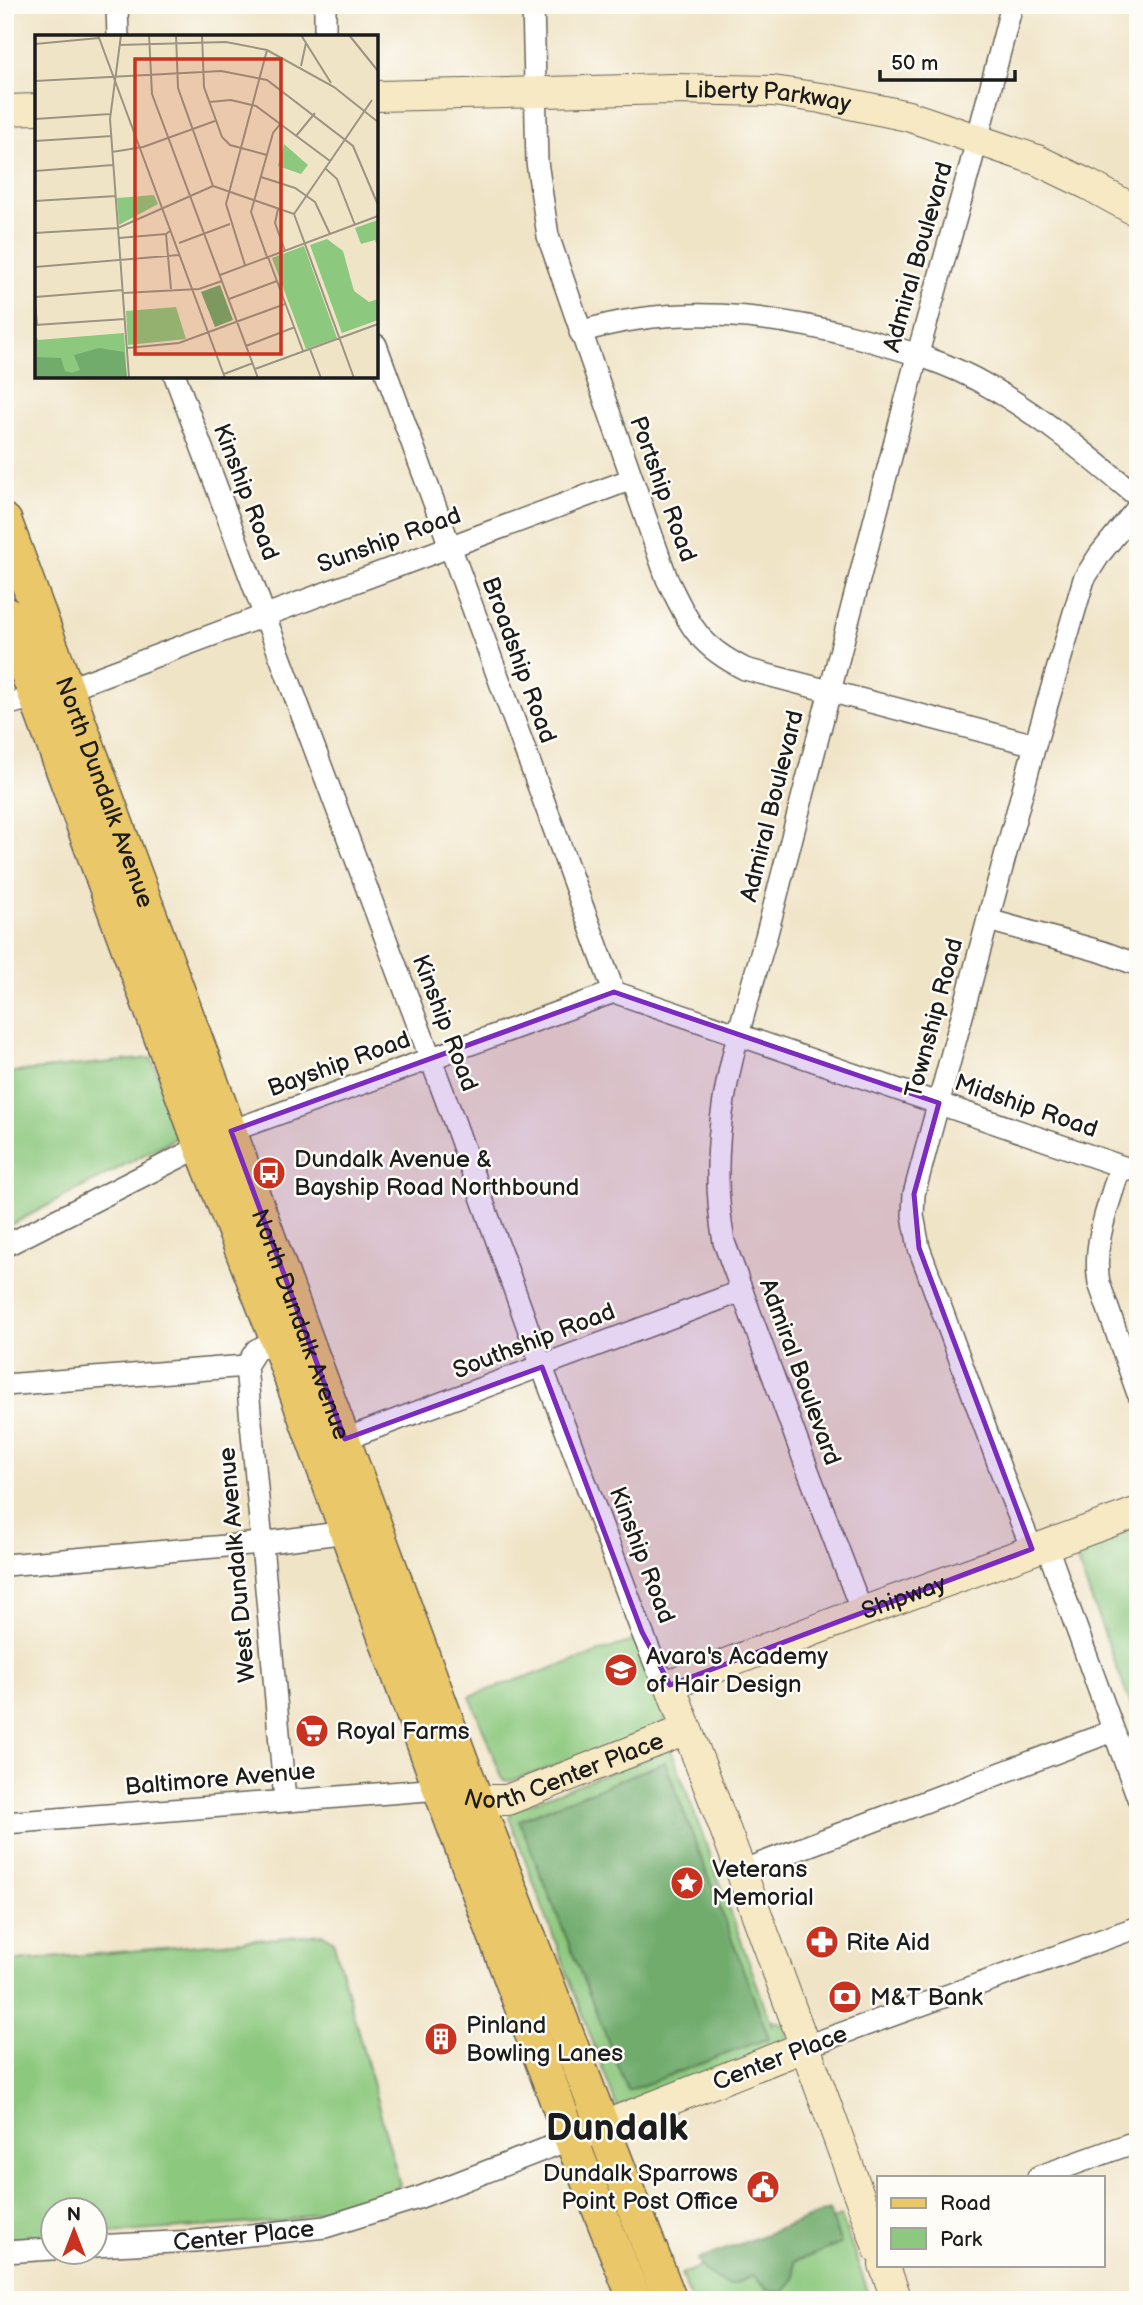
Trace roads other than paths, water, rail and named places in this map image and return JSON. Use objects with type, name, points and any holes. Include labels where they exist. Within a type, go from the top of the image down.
[{"type":"main road","name":"North Dundalk Avenue","points":[[5,521],[36,697],[230,1131],[476,1800],[575,2053],[586,2133]]},
{"type":"main road","name":"North Dundalk Avenue","points":[[5,613],[201,1146],[277,1340],[440,1788],[586,2133]]},
{"type":"main road","points":[[586,2133],[635,2300]]},
{"type":"main road","points":[[586,2133],[670,2300]]},
{"type":"street","points":[[117,5],[118,35]]},
{"type":"street","points":[[325,5],[325,35]]},
{"type":"street","name":"Portship Road","points":[[533,5],[537,163],[545,220],[580,332],[667,579],[690,623],[714,652],[745,669],[1035,745]]},
{"type":"street","name":"Admiral Boulevard","points":[[862,1612],[724,1242],[719,1211],[718,1171],[721,1109],[738,1033],[766,937],[1012,5]]},
{"type":"street","name":"Liberty Parkway","points":[[378,96],[674,89],[773,91],[832,100],[908,116],[1037,160],[1138,212]]},
{"type":"street","points":[[5,110],[35,109]]},
{"type":"street","points":[[580,332],[609,323],[662,316],[745,316],[806,324],[918,354],[951,367],[1019,404],[1066,436],[1138,497]]},
{"type":"street","name":"Broadship Road","points":[[378,350],[614,992]]},
{"type":"street","name":"Kinship Road","points":[[176,378],[642,1632],[658,1671],[670,1685]]},
{"type":"street","name":"Sunship Road","points":[[36,697],[632,479]]},
{"type":"street","name":"Township Road","points":[[1138,507],[1100,554],[1084,579],[967,992],[914,1194],[913,1214],[919,1248],[1007,1487],[1039,1547],[1114,1731],[1138,1798]]},
{"type":"street","points":[[988,920],[1138,965]]},
{"type":"street","name":"Midship Road","points":[[614,992],[1129,1169]]},
{"type":"street","name":"Bayship Road","points":[[5,1246],[230,1131],[614,992]]},
{"type":"street","points":[[1129,1169],[1099,1238],[1096,1265],[1099,1283],[1138,1394]]},
{"type":"street","name":"Southship Road","points":[[345,1439],[742,1291]]},
{"type":"street","points":[[5,1385],[246,1366],[256,1350],[277,1340]]},
{"type":"street","name":"West Dundalk Avenue","points":[[246,1366],[285,1800]]},
{"type":"street","name":"Shipway","points":[[670,1685],[1138,1512]]},
{"type":"street","points":[[5,1564],[261,1544],[347,1532]]},
{"type":"street","points":[[670,1685],[877,2242]]},
{"type":"street","name":"North Center Place","points":[[440,1788],[476,1800],[507,1800],[687,1731]]},
{"type":"street","points":[[741,1871],[1114,1731]]},
{"type":"street","name":"Baltimore Avenue","points":[[5,1823],[440,1788]]},
{"type":"street","name":"Center Place","points":[[108,2245],[194,2241],[325,2227],[418,2198],[804,2048],[1138,1927]]},
{"type":"street","points":[[1041,2176],[1138,2141]]},
{"type":"street","points":[[5,2252],[38,2250]]},
{"type":"street","points":[[885,2266],[897,2300]]},
{"type":"place","name":"Dundalk Avenue & Bayship Road Northbound","points":[[269,1173]]},
{"type":"place","name":"Avara's Academy of Hair Design","points":[[621,1670]]},
{"type":"place","name":"Royal Farms","points":[[312,1731]]},
{"type":"place","name":"Veterans Memorial","points":[[687,1883]]},
{"type":"place","name":"Rite Aid","points":[[822,1942]]},
{"type":"place","name":"M&T Bank","points":[[845,1997]]},
{"type":"place","name":"Pinland Bowling Lanes","points":[[441,2039]]},
{"type":"place","name":"Dundalk Sparrows Point Post Office","points":[[763,2187]]},
{"type":"district","name":"Dundalk","points":[[617,2128]]}]
